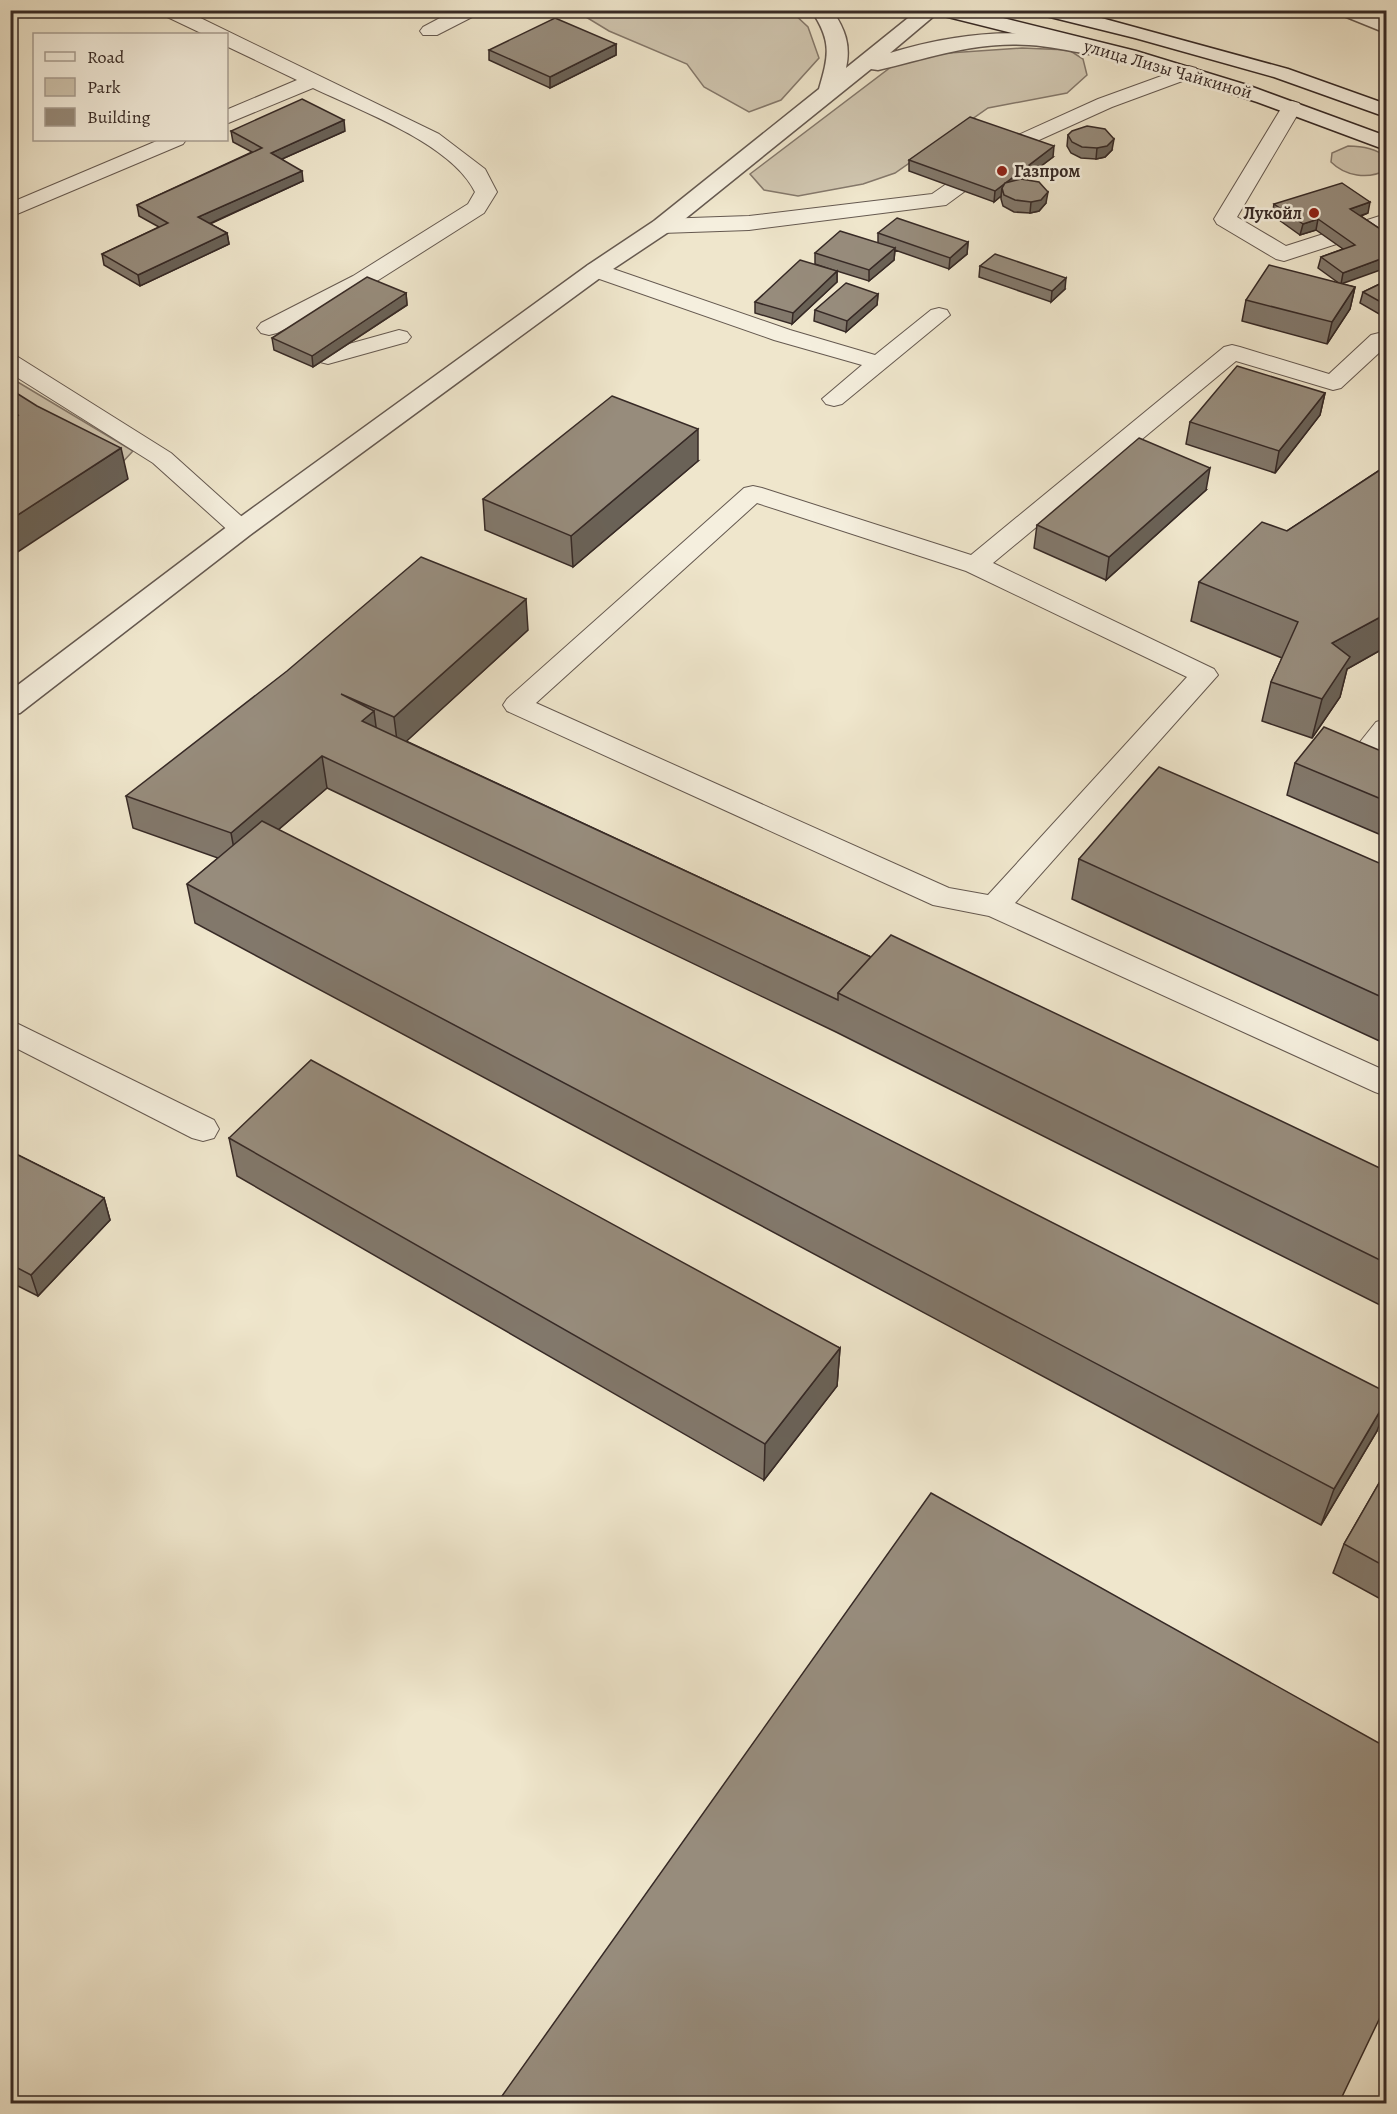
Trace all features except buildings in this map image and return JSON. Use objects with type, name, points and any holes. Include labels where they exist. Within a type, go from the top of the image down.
[{"type":"street","points":[[821,10],[832,24],[840,50],[828,95]]},
{"type":"street","points":[[10,706],[241,529],[596,270],[662,226],[931,10]]},
{"type":"street","name":"улица Лизы Чайкиной","points":[[943,10],[1118,52],[1189,72],[1293,107],[1386,144]]},
{"type":"street","name":"улица Лизы Чайкиной","points":[[1045,10],[1142,34],[1281,73],[1386,111]]},
{"type":"street","points":[[1346,10],[1386,27]]},
{"type":"street","points":[[828,95],[874,66],[917,50],[959,42],[1021,38],[1118,52]]},
{"type":"lane","points":[[168,10],[216,33]]},
{"type":"lane","points":[[430,32],[471,10]]},
{"type":"lane","points":[[228,39],[432,138],[477,174],[486,192],[476,208],[361,281],[269,328]]},
{"type":"lane","points":[[662,226],[749,223],[938,200],[1021,141],[1105,103],[1189,72]]},
{"type":"lane","points":[[228,117],[315,80]]},
{"type":"lane","points":[[1293,107],[1225,219],[1284,254],[1386,221]]},
{"type":"lane","points":[[10,211],[174,141]]},
{"type":"lane","points":[[596,270],[782,335],[879,363]]},
{"type":"lane","points":[[834,399],[939,315]]},
{"type":"lane","points":[[328,357],[399,337]]},
{"type":"lane","points":[[975,565],[1232,352],[1333,383],[1384,340]]},
{"type":"lane","points":[[10,362],[162,458],[241,529]]},
{"type":"lane","points":[[995,906],[1204,675],[975,565],[753,493],[517,705],[943,898],[995,906],[1386,1084]]},
{"type":"lane","points":[[1386,728],[1374,742],[1386,748]]},
{"type":"lane","points":[[10,1031],[203,1129]]},
{"type":"green space","points":[[576,11],[791,11],[808,27],[819,58],[781,100],[749,112],[704,87],[687,64],[609,31]]},
{"type":"green space","points":[[1022,48],[1069,50],[1083,59],[1087,75],[1067,93],[988,108],[895,173],[863,184],[798,196],[764,190],[750,174],[895,64],[934,54]]},
{"type":"green space","points":[[1348,146],[1368,148],[1382,154],[1386,157],[1386,170],[1364,176],[1343,171],[1331,162],[1332,153]]},
{"type":"green space","points":[[11,378],[133,451],[118,467],[11,406]]},
{"type":"place","name":"Газпром","points":[[1002,171]]},
{"type":"place","name":"Лукойл","points":[[1314,213]]}]
